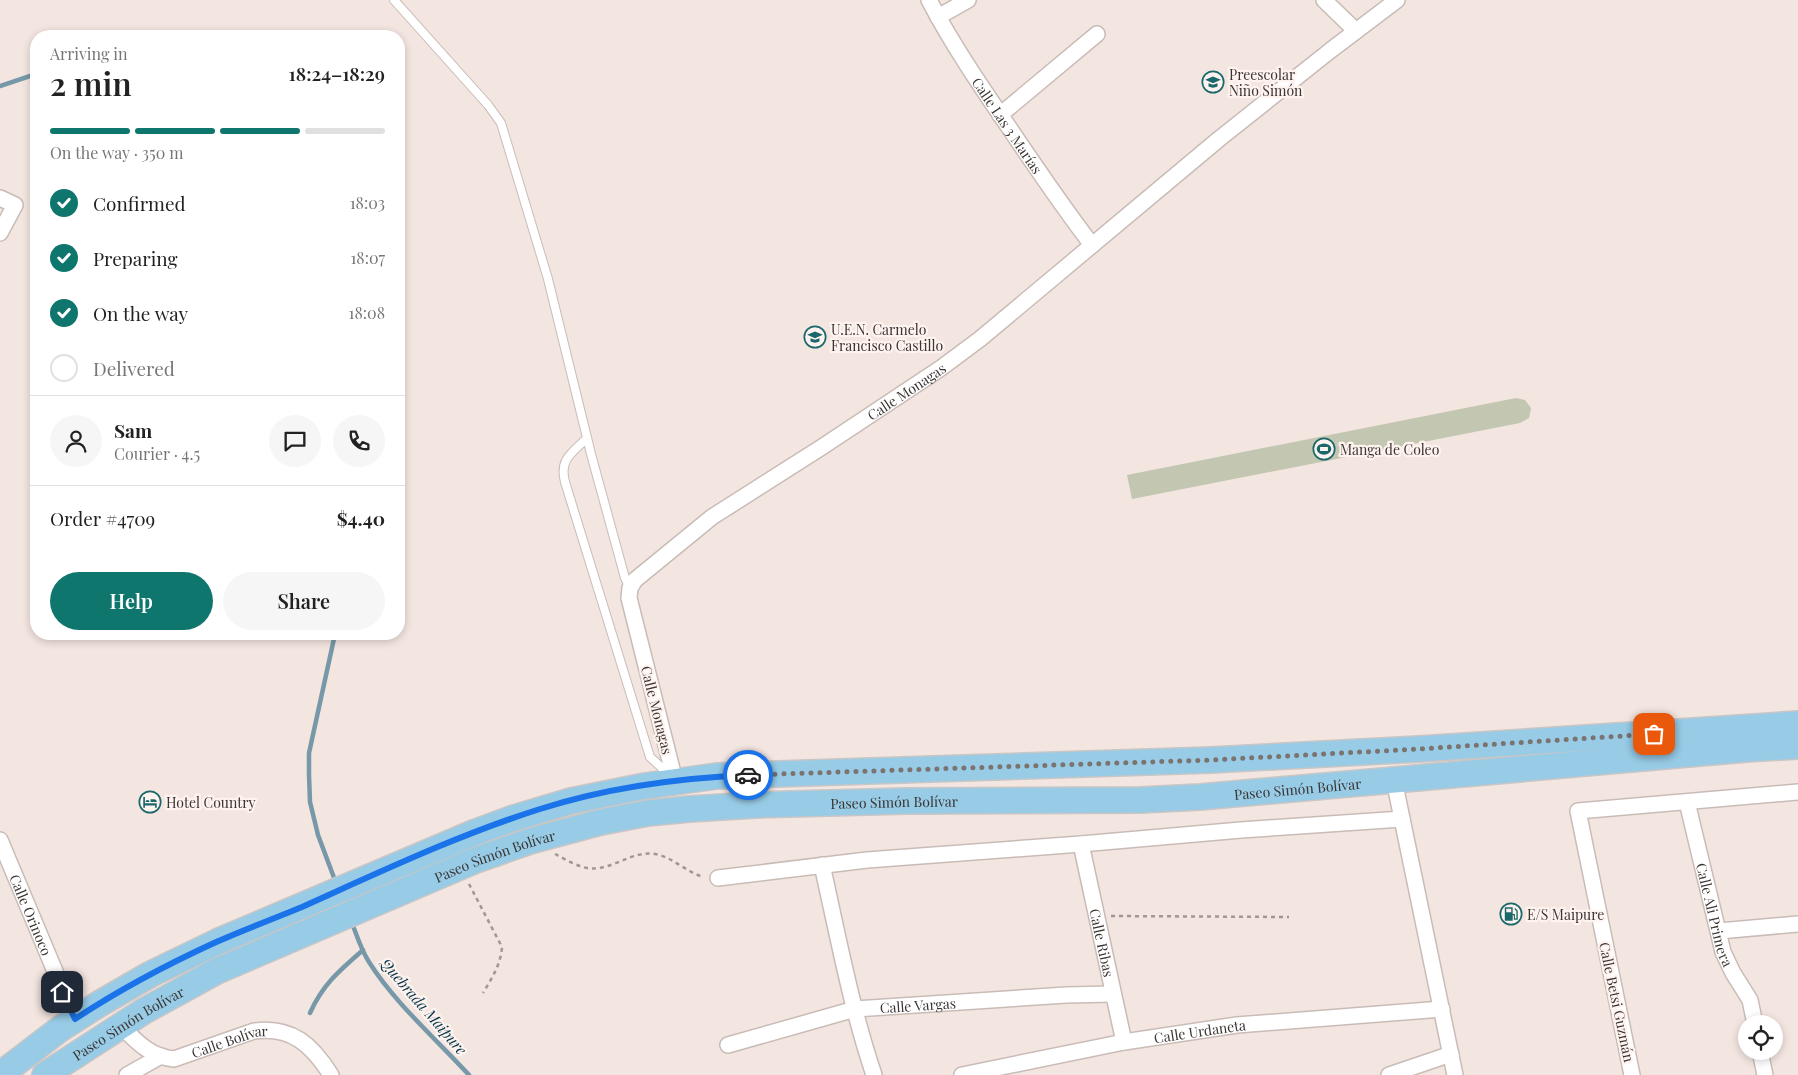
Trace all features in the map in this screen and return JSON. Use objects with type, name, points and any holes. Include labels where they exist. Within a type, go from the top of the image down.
[{"type":"main road","name":"Paseo Simón Bolívar","points":[[0,1075],[75,1019],[128,986],[185,957],[476,832],[541,809],[674,774],[746,775],[1201,760],[1664,734],[1798,724]]},
{"type":"main road","name":"Paseo Simón Bolívar","points":[[45,1075],[120,1025],[217,971],[460,867],[530,841],[601,822],[648,813],[756,805],[906,801],[1150,800],[1246,794],[1798,746]]},
{"type":"main road","points":[[75,1019],[92,1043]]},
{"type":"street","name":"Calle Las 3 Marías","points":[[929,0],[1000,116],[1059,202],[1092,245]]},
{"type":"street","points":[[938,17],[968,0]]},
{"type":"street","points":[[1324,0],[1356,31]]},
{"type":"street","name":"Calle Monagas","points":[[674,774],[629,598],[630,588],[636,580],[712,517],[941,368],[980,338],[1264,103],[1397,0]]},
{"type":"street","points":[[1000,116],[1097,34]]},
{"type":"street","points":[[0,198],[14,205],[0,233]]},
{"type":"street","points":[[1394,780],[1455,1075]]},
{"type":"street","points":[[1688,802],[1798,792]]},
{"type":"street","name":"Calle Betsi Guzmán","points":[[1632,1075],[1578,811],[1688,802]]},
{"type":"street","name":"Calle Ali Primera","points":[[1688,802],[1723,952],[1733,973],[1750,1000],[1752,1015]]},
{"type":"street","points":[[718,878],[867,860],[1402,819]]},
{"type":"street","name":"Calle Orinoco","points":[[0,840],[75,1019]]},
{"type":"street","name":"Calle Ribas","points":[[1081,844],[1124,1042]]},
{"type":"street","points":[[822,865],[855,1010],[874,1075]]},
{"type":"street","points":[[1719,930],[1798,924]]},
{"type":"street","name":"Calle Vargas","points":[[728,1045],[855,1010],[1066,995],[1114,994]]},
{"type":"street","name":"Calle Urdaneta","points":[[962,1075],[1124,1042],[1237,1025],[1442,1009]]},
{"type":"street","name":"Calle Bolívar","points":[[120,1025],[140,1046],[161,1056],[174,1059],[254,1031],[274,1030],[293,1035],[303,1042],[324,1063],[331,1075]]},
{"type":"street","points":[[1389,1075],[1451,1054]]},
{"type":"street","points":[[127,1075],[161,1056]]},
{"type":"street","points":[[1762,1060],[1765,1075]]},
{"type":"lane","points":[[394,0],[488,105],[500,124],[548,279],[624,578],[630,588]]},
{"type":"lane","points":[[587,438],[566,460],[562,471],[564,482],[650,757],[662,768],[674,774]]},
{"type":"path","points":[[530,841],[575,864],[588,868],[608,866],[636,855],[656,854],[702,877],[718,878]]},
{"type":"path","points":[[460,867],[502,946],[497,969],[483,993]]},
{"type":"path","points":[[1097,916],[1289,917]]},
{"type":"green space","name":"Manga de Coleo","points":[[1516,398],[1525,400],[1531,408],[1529,418],[1520,423],[1132,499],[1127,475]]},
{"type":"waterway","name":"Quebrada Maipure","points":[[0,86],[30,76]]},
{"type":"waterway","name":"Quebrada Maipure","points":[[334,640],[309,753],[309,775],[310,802],[318,835],[336,883]]},
{"type":"waterway","name":"Quebrada Maipure","points":[[352,923],[359,943],[379,977],[403,1006],[469,1075]]},
{"type":"waterway","points":[[310,1013],[326,986],[363,950]]},
{"type":"way so far","points":[[748,775],[1211,760],[1654,734]]},
{"type":"place","name":"Preescolar Niño Simón","points":[[1213,82]]},
{"type":"place","name":"U.E.N. Carmelo Francisco Castillo","points":[[815,337]]},
{"type":"place","name":"Manga de Coleo","points":[[1324,449]]},
{"type":"place","name":"Hotel Country","points":[[150,802]]},
{"type":"place","name":"E/S Maipure","points":[[1511,914]]},
{"type":"route","points":[[62,992],[75,1019],[151,974],[217,942],[476,832],[541,809],[645,786],[717,776],[748,775]]}]
